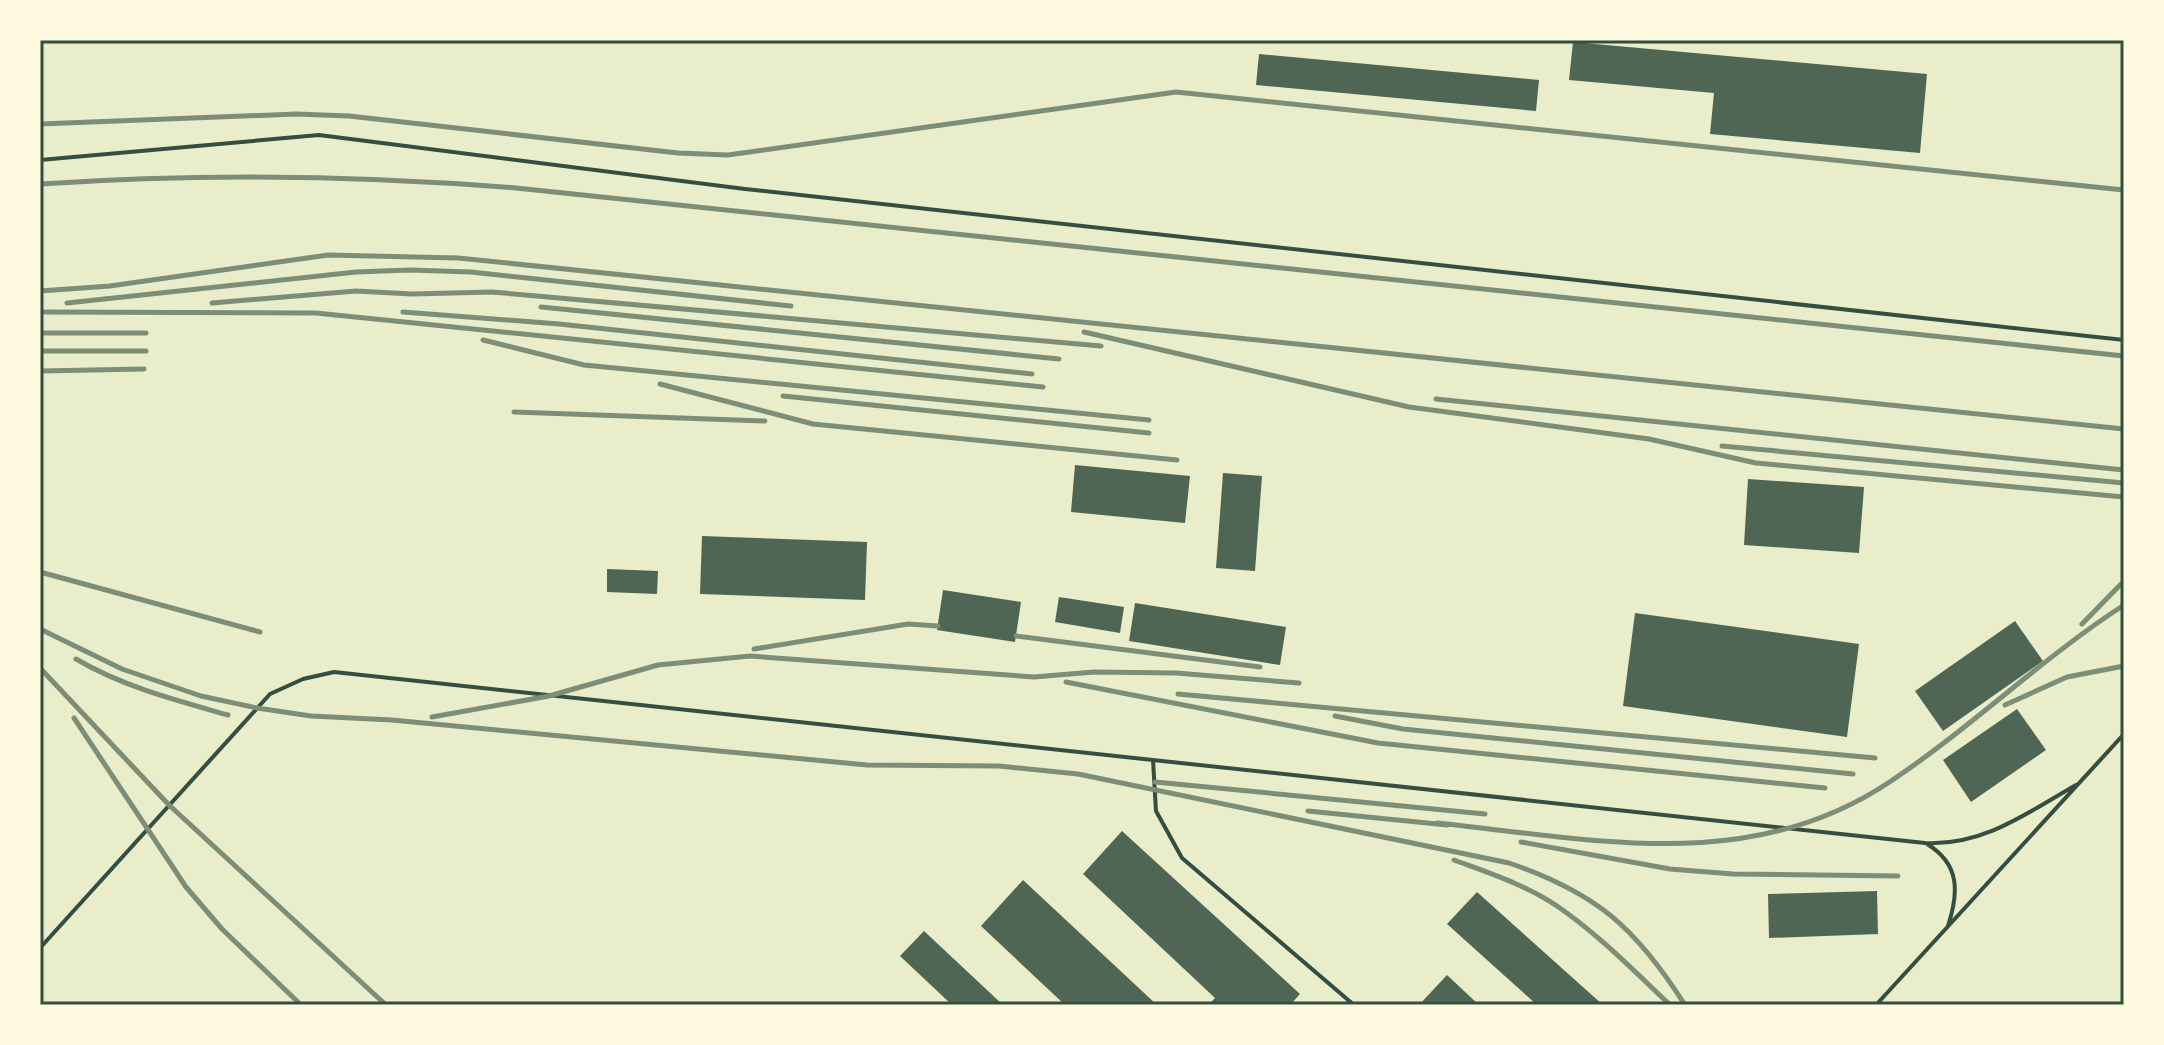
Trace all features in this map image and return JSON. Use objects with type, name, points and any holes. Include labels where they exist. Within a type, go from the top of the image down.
[{"type":"lane","points":[[40,160],[319,135],[745,189],[2124,340]]},
{"type":"lane","points":[[40,948],[270,694],[303,679],[334,672],[1925,843],[1953,844],[1983,836],[2076,785]]},
{"type":"lane","points":[[1876,1005],[2124,734]]},
{"type":"lane","points":[[1153,760],[1156,811],[1182,858],[1354,1005]]},
{"type":"lane","points":[[1925,843],[1943,854],[1956,876],[1956,902],[1948,928]]},
{"type":"building","points":[[1573,42],[1927,74],[1920,153],[1710,134],[1714,93],[1569,80]]},
{"type":"building","points":[[1259,54],[1539,80],[1536,111],[1256,85]]},
{"type":"building","points":[[1075,465],[1190,476],[1185,523],[1071,512]]},
{"type":"building","points":[[1223,473],[1262,476],[1255,571],[1216,568]]},
{"type":"building","points":[[1748,479],[1864,487],[1859,553],[1744,545]]},
{"type":"building","points":[[702,536],[867,542],[865,600],[700,594]]},
{"type":"building","points":[[607,569],[658,571],[657,594],[607,592]]},
{"type":"building","points":[[943,590],[1021,602],[1015,642],[937,630]]},
{"type":"building","points":[[1059,597],[1124,607],[1120,633],[1055,622]]},
{"type":"building","points":[[1135,603],[1286,627],[1280,665],[1129,641]]},
{"type":"building","points":[[1635,613],[1859,644],[1847,737],[1623,706]]},
{"type":"building","points":[[2015,621],[2043,661],[1943,731],[1915,691]]},
{"type":"building","points":[[2017,709],[2046,750],[1971,802],[1943,760]]},
{"type":"building","points":[[1122,831],[1300,994],[1290,1005],[1208,1005],[1215,998],[1083,874]]},
{"type":"building","points":[[1023,880],[1157,1005],[1065,1005],[981,926]]},
{"type":"building","points":[[1877,891],[1878,934],[1769,938],[1768,894]]},
{"type":"building","points":[[1477,892],[1603,1005],[1537,1005],[1447,924]]},
{"type":"building","points":[[924,931],[1003,1005],[952,1005],[900,956]]},
{"type":"building","points":[[1447,975],[1479,1005],[1419,1005]]},
{"type":"railway","points":[[40,124],[296,114],[349,116],[678,153],[728,155],[1176,92],[2124,190]]},
{"type":"railway","points":[[40,184],[160,178],[278,177],[397,180],[516,188],[2124,356]]},
{"type":"railway","points":[[40,291],[110,286],[328,255],[458,258],[2124,429]]},
{"type":"railway","points":[[67,303],[356,272],[410,270],[471,272],[791,306]]},
{"type":"railway","points":[[212,303],[356,291],[412,294],[492,292],[1101,346]]},
{"type":"railway","points":[[541,307],[1059,359]]},
{"type":"railway","points":[[40,312],[316,313],[1043,387]]},
{"type":"railway","points":[[403,312],[559,324],[1032,374]]},
{"type":"railway","points":[[1084,332],[1409,407],[1649,439],[1756,463],[2124,497]]},
{"type":"railway","points":[[40,333],[146,333]]},
{"type":"railway","points":[[483,340],[584,365],[1149,420]]},
{"type":"railway","points":[[40,351],[146,351]]},
{"type":"railway","points":[[40,371],[144,369]]},
{"type":"railway","points":[[660,384],[813,424],[1177,460]]},
{"type":"railway","points":[[783,396],[1149,433]]},
{"type":"railway","points":[[1436,399],[2124,470]]},
{"type":"railway","points":[[514,412],[765,421]]},
{"type":"railway","points":[[1722,446],[2124,483]]},
{"type":"railway","points":[[40,572],[260,632]]},
{"type":"railway","points":[[2082,624],[2124,581]]},
{"type":"railway","points":[[1437,823],[1554,837],[1670,844],[1727,840],[1783,830],[1838,811],[1891,781],[2064,647],[2124,605]]},
{"type":"railway","points":[[754,649],[908,624],[938,626]]},
{"type":"railway","points":[[40,629],[122,669],[201,696],[257,708],[311,716],[392,720],[867,765],[999,766],[1078,774],[1509,863],[1567,887],[1612,916],[1649,955],[1685,1005]]},
{"type":"railway","points":[[1016,636],[1260,667]]},
{"type":"railway","points":[[432,717],[549,696],[658,665],[750,656],[1034,677],[1094,672],[1176,673],[1299,683]]},
{"type":"railway","points":[[76,659],[131,685],[228,715]]},
{"type":"railway","points":[[2005,705],[2067,677],[2124,666]]},
{"type":"railway","points":[[40,668],[169,805],[386,1005]]},
{"type":"railway","points":[[1066,682],[1378,743],[1825,788]]},
{"type":"railway","points":[[1178,694],[1875,758]]},
{"type":"railway","points":[[1335,716],[1403,729],[1853,774]]},
{"type":"railway","points":[[74,718],[186,887],[222,929],[301,1005]]},
{"type":"railway","points":[[1155,782],[1485,814]]},
{"type":"railway","points":[[1308,811],[1447,825]]},
{"type":"railway","points":[[1521,842],[1670,869],[1733,874],[1898,876]]},
{"type":"railway","points":[[1454,860],[1520,886],[1557,906],[1601,941],[1670,1005]]}]
